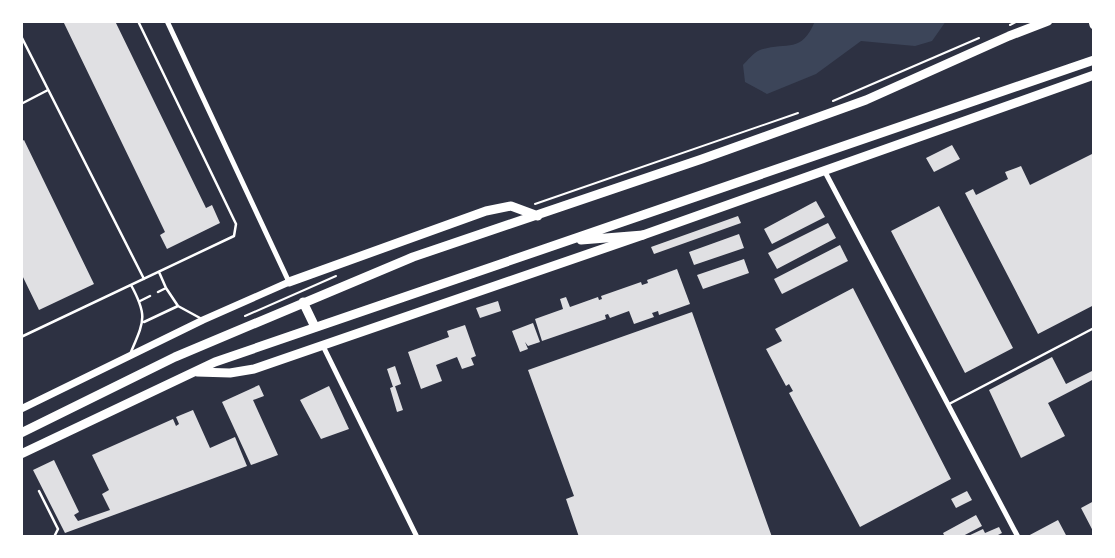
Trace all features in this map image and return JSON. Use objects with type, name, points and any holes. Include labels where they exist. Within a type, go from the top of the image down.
[{"type":"main road","points":[[21,433],[175,357],[413,257],[538,216],[866,100],[1048,21]]},
{"type":"main road","points":[[21,454],[215,362],[1094,60]]},
{"type":"main road","points":[[197,372],[230,373],[254,369],[1094,75]]},
{"type":"main road","points":[[289,282],[486,211],[511,206],[538,216]]},
{"type":"main road","points":[[562,242],[643,235]]},
{"type":"main road","points":[[303,302],[315,327]]},
{"type":"street","points":[[21,409],[129,355],[289,282],[167,21]]},
{"type":"street","points":[[824,170],[1018,537]]},
{"type":"street","points":[[323,346],[417,537]]},
{"type":"lane","points":[[21,337],[234,236],[237,229],[138,21]]},
{"type":"lane","points":[[21,36],[144,279]]},
{"type":"lane","points":[[21,104],[48,90]]},
{"type":"lane","points":[[159,272],[178,306],[203,320]]},
{"type":"lane","points":[[129,355],[144,322],[140,301],[131,285]]},
{"type":"lane","points":[[158,292],[166,288]]},
{"type":"lane","points":[[140,301],[150,296]]},
{"type":"lane","points":[[144,322],[178,306]]},
{"type":"lane","points":[[949,404],[1094,328]]},
{"type":"lane","points":[[39,491],[58,529],[54,537]]},
{"type":"lane","points":[[37,537],[48,537]]},
{"type":"shaded area","points":[[815,21],[946,21],[932,41],[915,46],[861,41],[816,74],[767,94],[745,82],[743,65],[753,55],[760,50],[799,43],[810,32]]},
{"type":"building","points":[[63,21],[115,21],[206,208],[212,205],[220,223],[167,249],[160,235],[165,232]]},
{"type":"building","points":[[24,140],[94,284],[39,310],[21,273],[21,142]]},
{"type":"building","points":[[952,145],[960,159],[934,172],[926,158]]},
{"type":"building","points":[[1094,153],[1094,305],[1038,334],[965,193],[973,189],[976,195],[1008,179],[1005,172],[1021,166],[1030,185]]},
{"type":"building","points":[[816,201],[825,217],[772,244],[764,229]]},
{"type":"building","points":[[939,206],[1013,348],[965,373],[891,231]]},
{"type":"building","points":[[738,216],[741,223],[654,254],[651,247]]},
{"type":"building","points":[[828,223],[836,238],[777,269],[768,253]]},
{"type":"building","points":[[739,234],[744,248],[694,265],[689,252]]},
{"type":"building","points":[[840,245],[848,261],[782,294],[774,279]]},
{"type":"building","points":[[744,259],[749,273],[703,289],[697,275]]},
{"type":"building","points":[[677,269],[690,304],[659,315],[658,311],[652,313],[654,317],[634,324],[629,311],[610,318],[608,314],[605,315],[606,319],[542,341],[535,319],[563,309],[560,299],[566,297],[570,307],[598,297],[599,300],[602,299],[601,296],[641,282],[642,285],[648,283],[647,280]]},
{"type":"building","points":[[853,288],[951,479],[860,527],[789,393],[793,391],[789,384],[786,386],[766,349],[782,341],[775,329]]},
{"type":"building","points":[[498,301],[501,311],[480,318],[476,308]]},
{"type":"building","points":[[692,312],[772,537],[579,537],[566,499],[574,496],[528,370]]},
{"type":"building","points":[[533,323],[540,342],[528,346],[525,342],[528,349],[520,352],[512,331]]},
{"type":"building","points":[[465,325],[476,356],[471,358],[474,365],[462,369],[457,357],[436,365],[442,381],[421,389],[408,352],[449,337],[447,331]]},
{"type":"building","points":[[1052,357],[1066,384],[1094,370],[1094,379],[1048,403],[1065,436],[1021,458],[989,390]]},
{"type":"building","points":[[395,366],[401,384],[393,387],[387,369]]},
{"type":"building","points":[[259,385],[264,396],[253,400],[278,455],[251,465],[222,402]]},
{"type":"building","points":[[329,386],[349,429],[321,439],[300,400]]},
{"type":"building","points":[[395,386],[403,410],[397,412],[390,388]]},
{"type":"building","points":[[193,410],[210,448],[235,437],[247,466],[65,533],[33,470],[54,460],[79,512],[74,515],[78,521],[110,510],[102,494],[109,490],[92,455],[173,419],[176,426],[179,424],[176,417]]},
{"type":"building","points":[[967,491],[972,500],[956,508],[951,499]]},
{"type":"building","points":[[1094,501],[1094,533],[1081,508]]},
{"type":"building","points":[[976,515],[982,526],[961,537],[945,537],[943,533]]},
{"type":"building","points":[[1058,520],[1067,537],[1026,537]]},
{"type":"building","points":[[999,527],[1002,533],[994,537],[966,537],[983,529],[985,533]]}]
